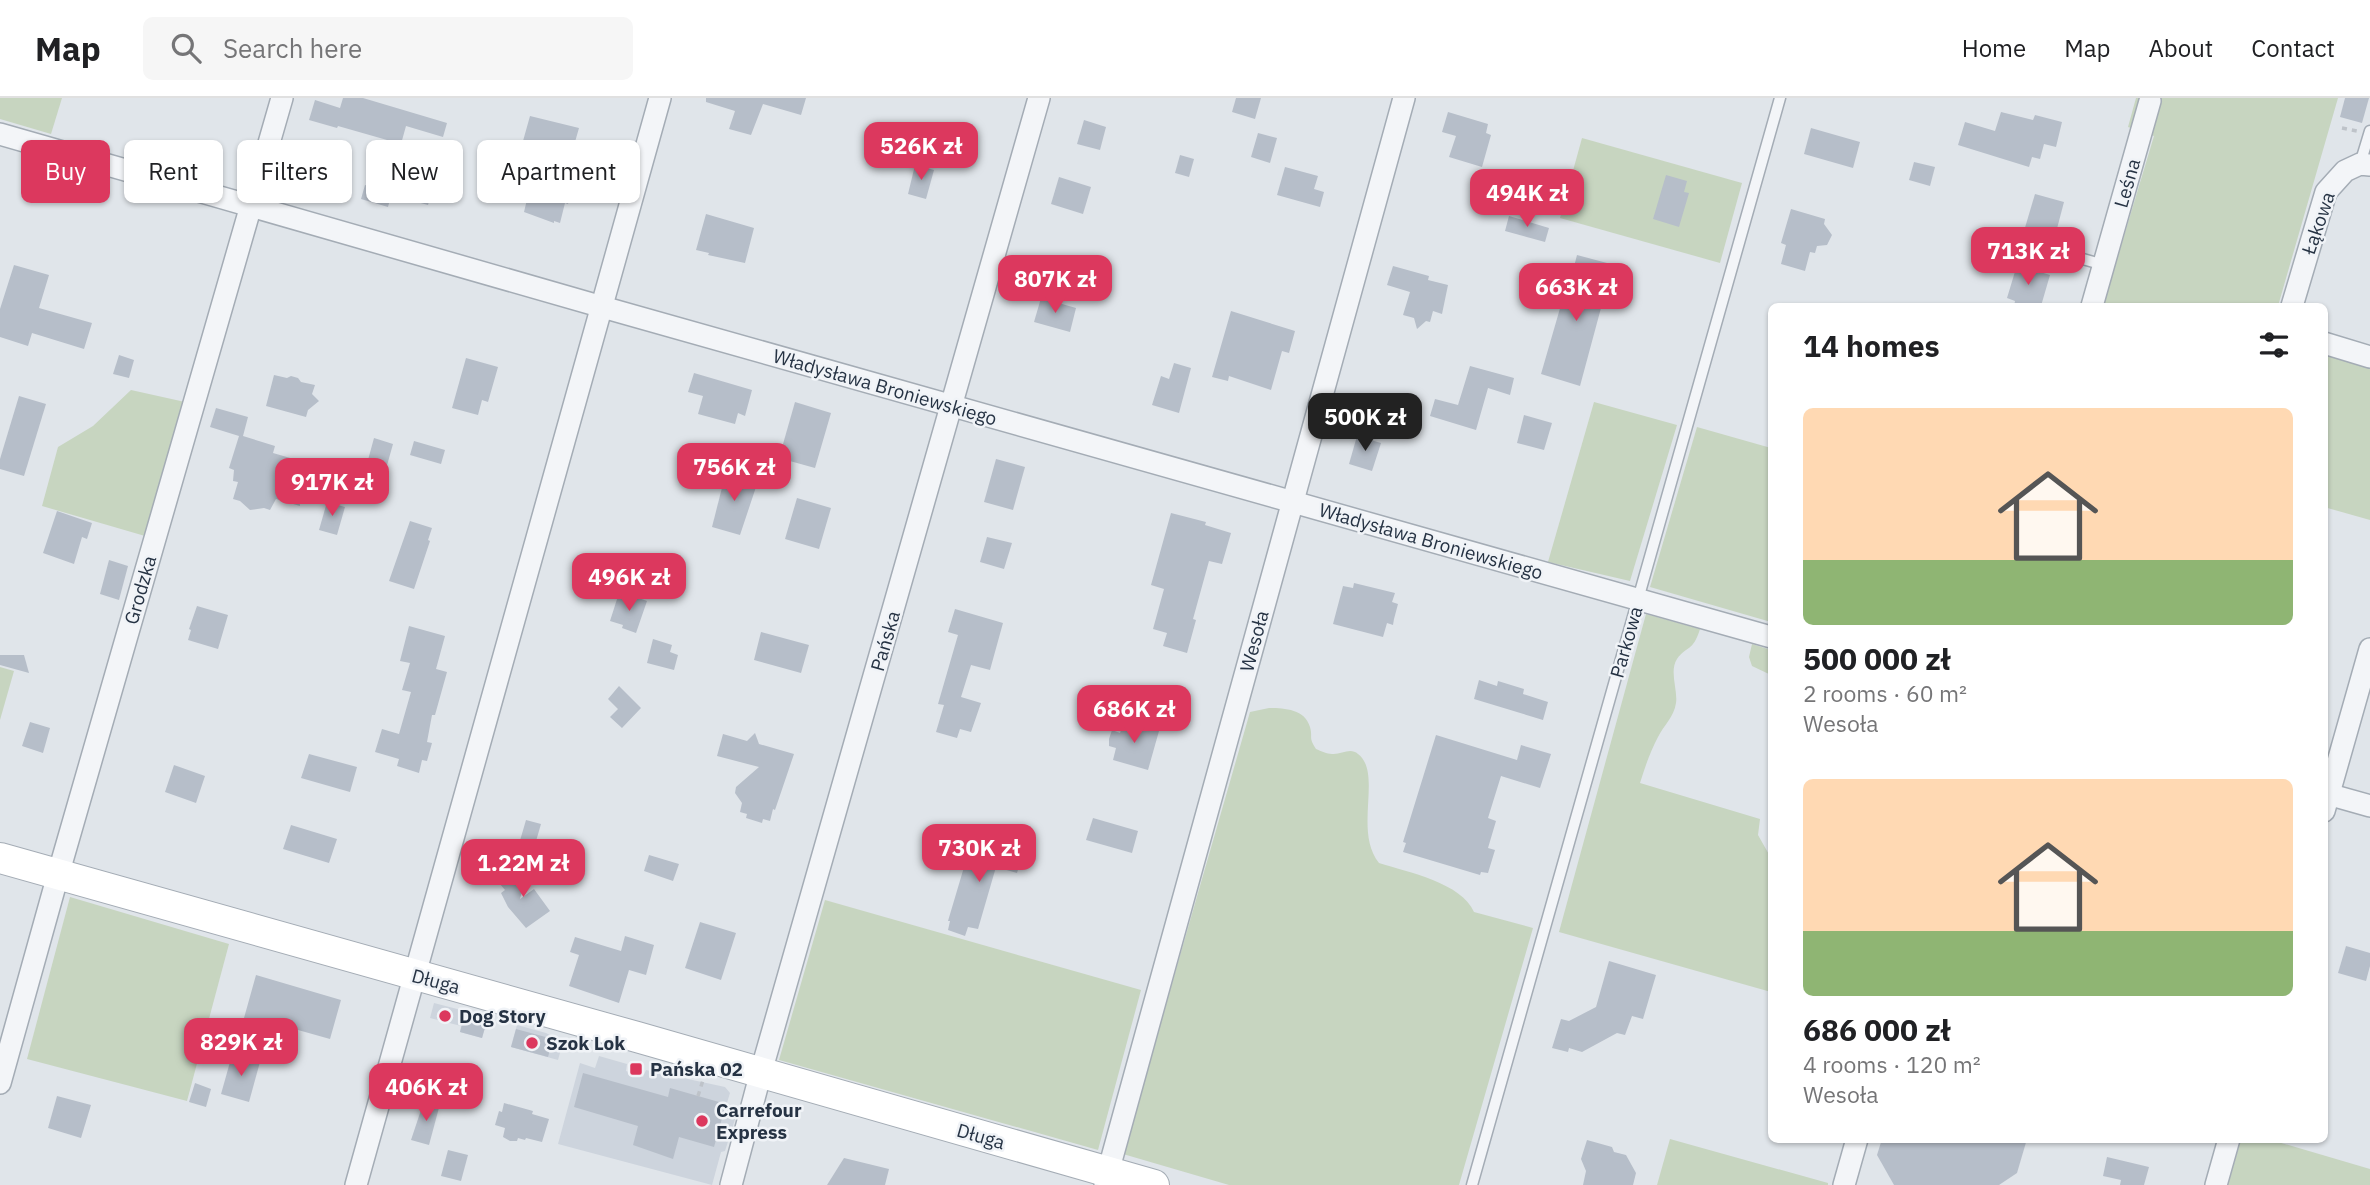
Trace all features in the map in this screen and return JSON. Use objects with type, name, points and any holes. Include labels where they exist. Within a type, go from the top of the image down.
[{"type":"street","name":"Grodzka","points":[[0,1083],[282,98]]},
{"type":"street","points":[[356,1185],[660,98]]},
{"type":"street","name":"Pańska","points":[[731,1185],[1040,98]]},
{"type":"street","name":"Wesoła","points":[[1106,1178],[1404,98]]},
{"type":"street","name":"Leśna","points":[[2093,303],[2150,101]]},
{"type":"street","name":"Władysława Broniewskiego","points":[[0,134],[1768,636]]},
{"type":"street","name":"Łąkowa","points":[[2293,303],[2326,192],[2334,181],[2366,154]]},
{"type":"street","points":[[2328,344],[2370,356]]},
{"type":"street","points":[[2328,793],[2370,649]]},
{"type":"street","points":[[2328,800],[2370,806]]},
{"type":"street","name":"Długa","points":[[0,858],[761,1072],[1106,1178],[1154,1185]]},
{"type":"street","points":[[1844,1185],[1856,1143]]},
{"type":"street","points":[[2216,1185],[2228,1143]]},
{"type":"lane","name":"Parkowa","points":[[1472,1185],[1780,98]]},
{"type":"lane","points":[[2366,154],[2370,131]]},
{"type":"lane","points":[[2037,246],[2104,265]]},
{"type":"path","points":[[698,1096],[704,1074]]},
{"type":"shaded area","points":[[434,1003],[488,1017],[482,1038],[460,1032],[461,1026],[430,1018]]},
{"type":"shaded area","name":"Szok Lok","points":[[517,1025],[546,1033],[563,1042],[558,1060],[511,1047]]},
{"type":"shaded area","points":[[599,1056],[627,1064],[626,1071],[643,1077],[646,1070],[725,1087],[730,1093],[726,1106],[736,1116],[725,1151],[721,1152],[712,1185],[558,1144],[580,1063],[595,1068]]},
{"type":"green space","points":[[0,98],[62,98],[51,134],[0,119]]},
{"type":"green space","points":[[2136,98],[2338,98],[2279,303],[2104,303],[2154,136],[2128,127]]},
{"type":"green space","points":[[1582,138],[1742,183],[1720,263],[1560,218]]},
{"type":"green space","points":[[2328,353],[2370,366],[2370,520],[2328,508]]},
{"type":"green space","points":[[131,390],[185,402],[145,536],[42,506],[58,447],[93,426]]},
{"type":"green space","points":[[1594,402],[1677,425],[1630,581],[1548,562]]},
{"type":"green space","points":[[1697,427],[1768,447],[1768,621],[1650,587]]},
{"type":"green space","points":[[1646,614],[1700,629],[1695,641],[1675,664],[1675,708],[1655,743],[1640,783],[1760,819],[1758,835],[1768,853],[1768,991],[1559,932]]},
{"type":"green space","points":[[1752,644],[1768,649],[1768,674],[1752,666],[1749,657]]},
{"type":"green space","points":[[0,667],[14,671],[0,720]]},
{"type":"green space","points":[[1269,708],[1287,709],[1304,716],[1316,749],[1330,754],[1355,752],[1365,763],[1369,788],[1368,835],[1379,863],[1446,886],[1468,902],[1474,912],[1533,928],[1459,1185],[1229,1185],[1123,1154],[1250,712]]},
{"type":"green space","points":[[70,897],[229,944],[187,1101],[27,1059]]},
{"type":"green space","points":[[825,900],[1141,990],[1098,1150],[779,1060]]},
{"type":"green space","points":[[1670,1139],[1828,1183],[1828,1185],[1657,1185]]},
{"type":"green space","points":[[2240,1143],[2282,1143],[2370,1169],[2370,1185],[2228,1185]]},
{"type":"building","points":[[343,98],[363,98],[447,123],[443,137],[406,126],[402,140],[387,140],[309,120],[315,100],[340,108]]},
{"type":"building","points":[[706,98],[806,98],[801,115],[763,104],[751,135],[729,129],[735,111],[706,102]]},
{"type":"building","points":[[1236,98],[1261,98],[1255,119],[1232,112]]},
{"type":"building","points":[[2345,98],[2369,98],[2362,123],[2340,117]]},
{"type":"building","points":[[1448,112],[1488,124],[1486,133],[1491,135],[1482,167],[1449,157],[1456,136],[1442,132]]},
{"type":"building","points":[[2001,112],[2033,120],[2035,115],[2062,122],[2056,147],[2044,144],[2040,159],[2032,157],[2029,167],[1958,145],[1965,122],[1995,131]]},
{"type":"building","points":[[530,116],[579,128],[576,140],[523,140]]},
{"type":"building","points":[[1084,120],[1106,127],[1100,150],[1077,144]]},
{"type":"building","points":[[1811,128],[1860,142],[1853,168],[1804,154]]},
{"type":"building","points":[[1258,133],[1277,138],[1270,163],[1251,157]]},
{"type":"building","points":[[1180,155],[1194,159],[1189,177],[1175,173]]},
{"type":"building","points":[[1914,162],[1935,167],[1930,186],[1909,180]]},
{"type":"building","points":[[915,165],[934,170],[926,199],[908,194]]},
{"type":"building","points":[[1285,167],[1318,176],[1314,189],[1324,192],[1320,207],[1277,195]]},
{"type":"building","points":[[1666,175],[1687,181],[1684,192],[1689,193],[1679,227],[1653,219]]},
{"type":"building","points":[[1059,177],[1091,187],[1083,214],[1051,204]]},
{"type":"building","points":[[366,185],[366,200],[361,199]]},
{"type":"building","points":[[2035,194],[2064,202],[2054,240],[2024,231]]},
{"type":"building","points":[[526,203],[565,203],[560,223],[524,212]]},
{"type":"building","points":[[1791,209],[1825,219],[1824,224],[1832,235],[1827,245],[1817,246],[1815,253],[1810,252],[1805,271],[1781,264],[1786,245],[1781,243]]},
{"type":"building","points":[[706,214],[754,228],[745,263],[696,250]]},
{"type":"building","points":[[1509,216],[1549,228],[1545,242],[1505,231]]},
{"type":"building","points":[[1577,255],[1607,263],[1595,307],[1601,308],[1580,386],[1541,374]]},
{"type":"building","points":[[14,265],[49,275],[39,308],[92,323],[84,349],[32,333],[28,346],[0,337],[0,309]]},
{"type":"building","points":[[2017,265],[2050,275],[2042,303],[2015,303],[2007,298]]},
{"type":"building","points":[[1393,266],[1429,276],[1428,280],[1448,285],[1442,314],[1433,311],[1430,322],[1426,321],[1417,329],[1414,318],[1403,315],[1410,292],[1387,285]]},
{"type":"building","points":[[1041,298],[1076,308],[1070,332],[1034,322]]},
{"type":"building","points":[[1231,311],[1295,331],[1289,353],[1282,351],[1271,390],[1229,376],[1228,381],[1212,377]]},
{"type":"building","points":[[119,355],[134,360],[129,378],[113,374]]},
{"type":"building","points":[[466,358],[498,367],[488,402],[482,400],[478,415],[452,408]]},
{"type":"building","points":[[1174,363],[1191,368],[1179,413],[1152,405],[1161,376],[1169,379]]},
{"type":"building","points":[[1470,366],[1514,378],[1510,395],[1488,388],[1476,430],[1430,416],[1435,399],[1458,405]]},
{"type":"building","points":[[694,373],[752,390],[745,416],[738,413],[735,424],[698,414],[703,396],[688,392]]},
{"type":"building","points":[[274,375],[287,378],[291,376],[301,382],[315,385],[312,394],[319,401],[308,410],[306,417],[266,406]]},
{"type":"building","points":[[19,396],[46,404],[24,476],[0,469],[0,459]]},
{"type":"building","points":[[795,402],[831,413],[815,468],[779,458]]},
{"type":"building","points":[[216,408],[248,417],[243,436],[275,446],[273,453],[304,462],[298,484],[300,506],[276,499],[270,510],[250,510],[240,501],[233,499],[238,482],[233,481],[234,470],[229,468],[239,436],[210,427]]},
{"type":"building","points":[[1524,415],[1552,423],[1544,450],[1517,443]]},
{"type":"building","points":[[1357,436],[1381,443],[1372,471],[1349,464]]},
{"type":"building","points":[[374,438],[393,444],[384,476],[365,471]]},
{"type":"building","points":[[414,441],[445,450],[441,464],[410,455]]},
{"type":"building","points":[[996,459],[1025,467],[1013,510],[984,502]]},
{"type":"building","points":[[726,472],[758,481],[740,535],[712,527]]},
{"type":"building","points":[[797,498],[831,508],[819,549],[785,539]]},
{"type":"building","points":[[327,502],[345,507],[337,535],[319,530]]},
{"type":"building","points":[[57,511],[92,523],[87,539],[82,537],[74,564],[43,553]]},
{"type":"building","points":[[1171,513],[1206,522],[1205,525],[1231,533],[1222,564],[1209,561],[1187,653],[1163,646],[1167,633],[1153,629],[1164,589],[1151,585]]},
{"type":"building","points":[[410,521],[432,528],[414,589],[389,581]]},
{"type":"building","points":[[987,537],[1012,543],[1004,569],[980,562]]},
{"type":"building","points":[[109,560],[128,566],[119,600],[100,594]]},
{"type":"building","points":[[1354,583],[1395,593],[1392,602],[1398,604],[1393,625],[1387,623],[1383,637],[1333,624],[1343,586],[1353,588]]},
{"type":"building","points":[[618,596],[631,600],[633,596],[647,601],[636,633],[610,621]]},
{"type":"building","points":[[197,606],[228,615],[218,649],[188,640]]},
{"type":"building","points":[[955,609],[1003,623],[990,670],[971,665],[961,697],[981,703],[971,732],[960,729],[957,738],[936,732],[944,705],[938,704],[958,635],[948,632]]},
{"type":"building","points":[[409,626],[445,636],[436,669],[447,672],[435,715],[432,715],[427,742],[432,743],[427,761],[422,760],[419,773],[397,766],[399,759],[375,752],[382,729],[399,734],[411,692],[402,690],[410,663],[400,661]]},
{"type":"building","points":[[761,632],[809,645],[801,673],[754,660]]},
{"type":"building","points":[[653,639],[672,645],[670,652],[678,655],[674,670],[647,663]]},
{"type":"building","points":[[0,655],[24,655],[29,673],[0,665]]},
{"type":"building","points":[[1479,680],[1497,686],[1498,681],[1524,689],[1523,694],[1548,702],[1543,720],[1474,699]]},
{"type":"building","points":[[619,686],[641,708],[622,728],[610,717],[618,709],[608,699]]},
{"type":"building","points":[[1124,721],[1159,731],[1148,770],[1113,760],[1116,748],[1109,746],[1109,739],[1112,730],[1120,733]]},
{"type":"building","points":[[30,722],[50,728],[43,753],[22,746]]},
{"type":"building","points":[[755,733],[759,744],[794,754],[770,821],[763,819],[762,823],[746,818],[747,814],[740,812],[742,803],[735,793],[736,787],[759,767],[717,756],[723,734],[747,741]]},
{"type":"building","points":[[1436,735],[1517,760],[1521,745],[1551,754],[1540,788],[1501,776],[1488,818],[1496,821],[1488,848],[1495,850],[1488,873],[1481,872],[1480,875],[1403,852],[1406,843],[1403,842]]},
{"type":"building","points":[[309,754],[357,767],[350,792],[301,778]]},
{"type":"building","points":[[174,765],[205,776],[196,803],[165,792]]},
{"type":"building","points":[[1093,818],[1138,831],[1132,853],[1086,840]]},
{"type":"building","points":[[526,820],[541,824],[534,848],[519,844]]},
{"type":"building","points":[[291,825],[337,839],[329,863],[283,849]]},
{"type":"building","points":[[978,839],[1023,853],[1017,873],[996,867],[978,929],[968,927],[965,936],[948,930],[948,921],[967,857],[972,859]]},
{"type":"building","points":[[649,855],[679,864],[673,881],[644,871]]},
{"type":"building","points":[[531,861],[520,899],[534,889],[550,911],[526,928],[508,907],[501,893],[505,890],[500,884]]},
{"type":"building","points":[[700,922],[736,933],[721,980],[685,968]]},
{"type":"building","points":[[625,936],[654,945],[646,975],[629,970],[619,1003],[569,986],[579,955],[570,952],[575,937],[621,951]]},
{"type":"building","points":[[2346,946],[2370,953],[2366,981],[2338,973]]},
{"type":"building","points":[[1609,961],[1656,975],[1643,1019],[1632,1016],[1625,1035],[1617,1033],[1582,1052],[1569,1048],[1568,1052],[1552,1048],[1561,1019],[1569,1021],[1596,1007]]},
{"type":"building","points":[[256,975],[341,1000],[330,1039],[244,1018]]},
{"type":"building","points":[[464,1017],[486,1024],[482,1038],[460,1032]]},
{"type":"building","name":"Szok Lok","points":[[516,1029],[553,1039],[548,1057],[511,1047]]},
{"type":"building","points":[[232,1055],[260,1062],[249,1102],[221,1094]]},
{"type":"building","points":[[583,1073],[668,1097],[670,1088],[726,1104],[714,1147],[679,1137],[673,1159],[633,1145],[638,1126],[574,1107]]},
{"type":"building","points":[[195,1083],[211,1089],[206,1107],[189,1102]]},
{"type":"building","points":[[57,1096],[91,1105],[81,1138],[48,1128]]},
{"type":"building","points":[[424,1101],[440,1104],[429,1145],[411,1140]]},
{"type":"building","points":[[504,1103],[533,1111],[532,1114],[549,1119],[542,1142],[526,1138],[510,1141],[503,1137],[505,1128],[495,1125]]},
{"type":"building","points":[[1587,1140],[1612,1147],[1614,1152],[1626,1155],[1636,1173],[1633,1185],[1583,1185],[1586,1171],[1581,1159]]},
{"type":"building","points":[[1881,1143],[2026,1143],[2017,1173],[1999,1185],[1894,1185],[1877,1155]]},
{"type":"building","points":[[448,1150],[468,1155],[461,1181],[441,1176]]},
{"type":"building","points":[[2107,1157],[2149,1167],[2144,1185],[2120,1185],[2121,1180],[2103,1176]]},
{"type":"building","points":[[844,1158],[889,1169],[885,1185],[827,1185]]},
{"type":"place","name":"Dog Story","points":[[445,1016]]},
{"type":"place","name":"Szok Lok","points":[[532,1043]]},
{"type":"place","name":"Pańska 02","points":[[636,1069]]},
{"type":"place","name":"Carrefour Express","points":[[702,1121]]}]
